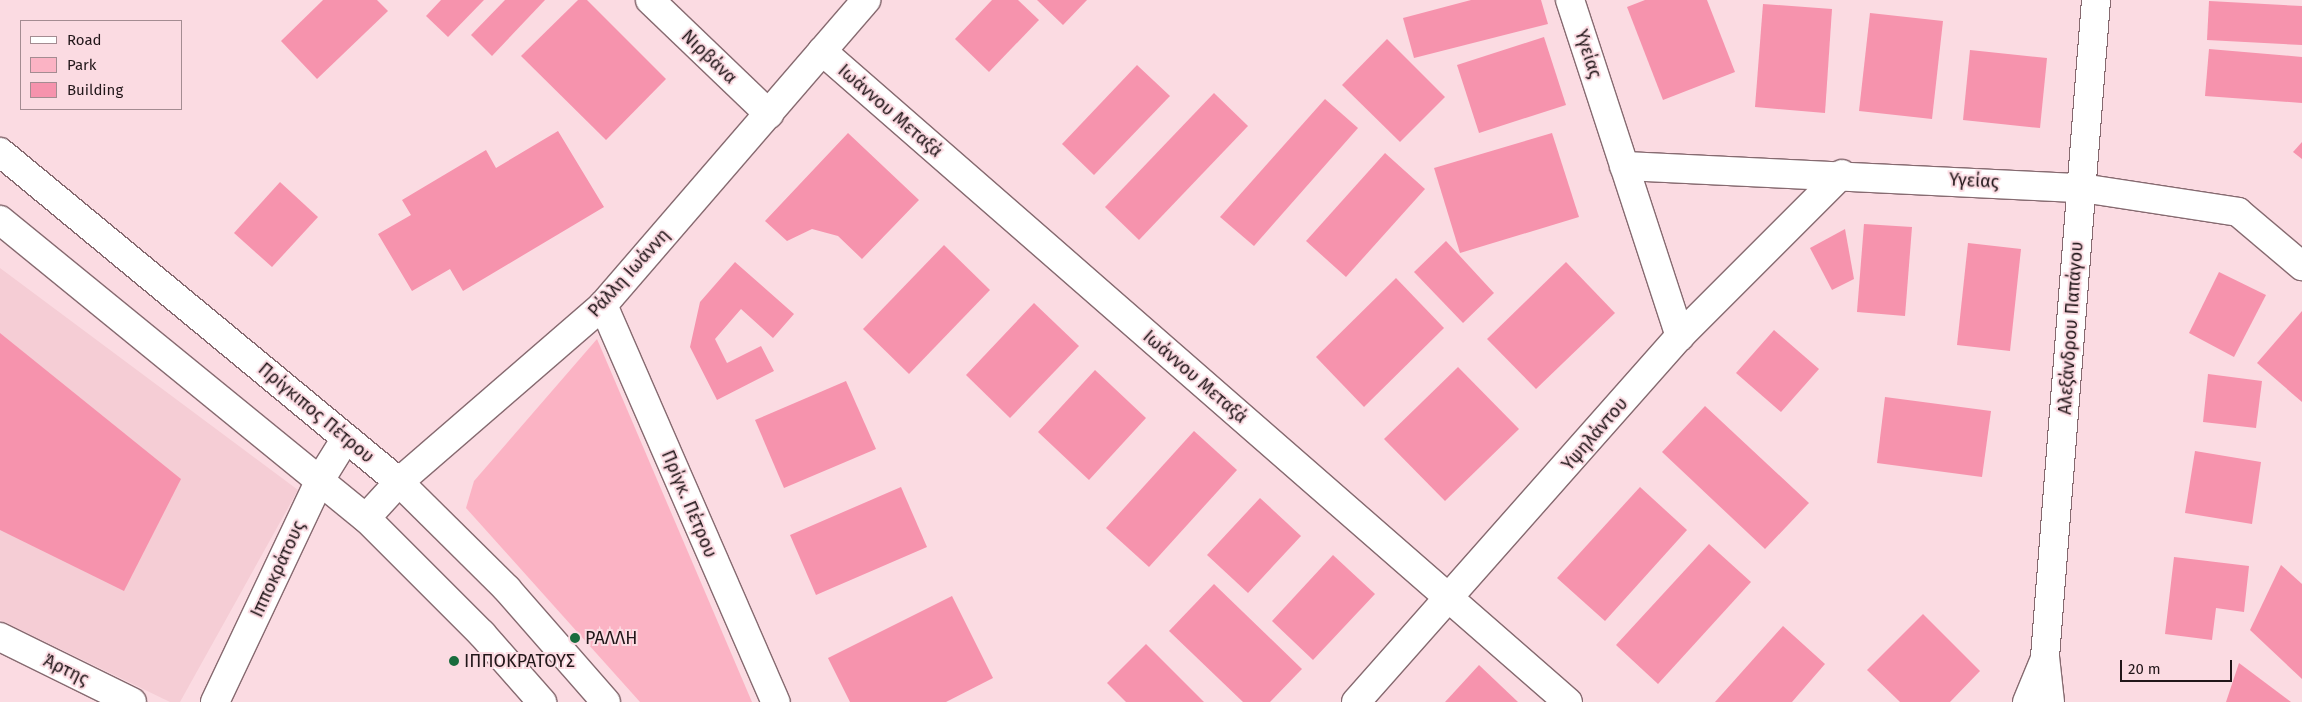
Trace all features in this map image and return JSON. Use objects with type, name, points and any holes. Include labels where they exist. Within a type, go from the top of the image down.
[{"type":"street","name":"Νιρβάνα","points":[[650,0],[769,114]]},
{"type":"street","name":"Ράλλη Ιωάννη","points":[[366,518],[399,482],[603,305],[866,0]]},
{"type":"street","name":"Υγείας","points":[[1570,0],[1680,336]]},
{"type":"street","name":"Αλεξάνδρου Παπάγου","points":[[2050,702],[2045,657],[2096,0]]},
{"type":"street","name":"Ιωάννου Μεταξά","points":[[822,51],[1568,702]]},
{"type":"street","name":"Πρίγκιπος Πέτρου","points":[[0,152],[399,482],[506,589],[606,702]]},
{"type":"street","name":"Υγείας","points":[[1624,166],[1842,174],[2082,188],[2238,212],[2302,266]]},
{"type":"street","name":"Υψηλάντου","points":[[1356,702],[1450,599],[1680,336],[1842,174]]},
{"type":"street","points":[[0,220],[366,518],[482,634],[542,702]]},
{"type":"street","name":"Πρίγκ. Πέτρου","points":[[603,305],[776,702]]},
{"type":"street","name":"Ιπποκράτους","points":[[215,702],[320,480],[346,438]]},
{"type":"street","name":"Άρτης","points":[[0,637],[132,702]]},
{"type":"street","name":"Αλεξάνδρου Παπάγου","points":[[2027,702],[2045,657]]},
{"type":"shaded area","points":[[0,268],[298,490],[180,702],[170,702],[0,620]]},
{"type":"green space","points":[[597,339],[752,702],[640,702],[466,508],[474,481]]},
{"type":"building","points":[[323,0],[377,0],[388,11],[317,79],[281,41]]},
{"type":"building","points":[[441,0],[484,0],[448,37],[426,16]]},
{"type":"building","points":[[505,0],[545,0],[492,56],[471,35]]},
{"type":"building","points":[[578,0],[587,0],[666,79],[606,140],[521,56]]},
{"type":"building","points":[[992,0],[1018,0],[1039,20],[989,72],[955,39]]},
{"type":"building","points":[[1037,0],[1087,0],[1063,25]]},
{"type":"building","points":[[1471,0],[1541,0],[1548,24],[1414,58],[1403,18]]},
{"type":"building","points":[[1645,0],[1707,0],[1735,72],[1663,100],[1627,7]]},
{"type":"building","points":[[2209,1],[2302,6],[2302,45],[2207,40]]},
{"type":"building","points":[[1763,4],[1832,9],[1825,113],[1755,107]]},
{"type":"building","points":[[1870,13],[1943,21],[1932,119],[1859,111]]},
{"type":"building","points":[[1544,37],[1566,105],[1479,133],[1457,65]]},
{"type":"building","points":[[1387,39],[1445,97],[1400,142],[1342,85]]},
{"type":"building","points":[[2209,49],[2302,57],[2302,103],[2205,96]]},
{"type":"building","points":[[1970,50],[2047,58],[2040,128],[1963,120]]},
{"type":"building","points":[[1137,65],[1170,96],[1094,175],[1062,144]]},
{"type":"building","points":[[1214,93],[1248,126],[1139,240],[1105,207]]},
{"type":"building","points":[[1325,99],[1358,128],[1254,246],[1220,217]]},
{"type":"building","points":[[558,131],[604,207],[463,291],[450,269],[412,291],[378,234],[411,215],[402,200],[486,150],[496,168]]},
{"type":"building","points":[[848,133],[919,200],[862,259],[838,236],[812,229],[787,241],[765,221]]},
{"type":"building","points":[[1552,133],[1579,217],[1460,253],[1434,168]]},
{"type":"building","points":[[2302,142],[2302,159],[2293,152]]},
{"type":"building","points":[[1385,153],[1425,189],[1346,277],[1306,241]]},
{"type":"building","points":[[280,182],[318,217],[272,267],[234,233]]},
{"type":"building","points":[[1864,224],[1912,227],[1905,316],[1857,312]]},
{"type":"building","points":[[1845,229],[1854,279],[1832,290],[1810,248]]},
{"type":"building","points":[[1446,241],[1494,293],[1463,323],[1414,272]]},
{"type":"building","points":[[1968,243],[2021,249],[2010,351],[1957,345]]},
{"type":"building","points":[[944,245],[990,290],[909,374],[863,329]]},
{"type":"building","points":[[735,262],[794,314],[773,338],[741,309],[715,339],[727,363],[761,346],[774,371],[717,400],[690,347],[700,302]]},
{"type":"building","points":[[1566,262],[1615,313],[1536,389],[1487,339]]},
{"type":"building","points":[[2219,272],[2266,295],[2234,357],[2189,333]]},
{"type":"building","points":[[1396,278],[1444,328],[1364,407],[1316,357]]},
{"type":"building","points":[[1034,303],[1079,346],[1010,418],[966,375]]},
{"type":"building","points":[[2302,311],[2302,402],[2257,363]]},
{"type":"building","points":[[1774,330],[1819,369],[1781,412],[1736,373]]},
{"type":"building","points":[[0,333],[181,479],[124,591],[0,530]]},
{"type":"building","points":[[1458,367],[1519,429],[1445,501],[1384,439]]},
{"type":"building","points":[[1095,370],[1146,418],[1089,480],[1038,432]]},
{"type":"building","points":[[2208,374],[2262,381],[2256,428],[2203,422]]},
{"type":"building","points":[[846,381],[876,449],[784,488],[755,420]]},
{"type":"building","points":[[1885,397],[1991,411],[1982,477],[1877,463]]},
{"type":"building","points":[[1705,406],[1809,503],[1765,549],[1662,452]]},
{"type":"building","points":[[1194,431],[1237,470],[1149,567],[1106,528]]},
{"type":"building","points":[[2195,451],[2261,462],[2252,524],[2185,513]]},
{"type":"building","points":[[901,487],[927,547],[816,595],[790,535]]},
{"type":"building","points":[[1640,487],[1687,530],[1605,621],[1557,578]]},
{"type":"building","points":[[1260,498],[1301,536],[1248,593],[1207,555]]},
{"type":"building","points":[[1709,544],[1751,582],[1658,684],[1616,645]]},
{"type":"building","points":[[1333,555],[1375,594],[1313,660],[1272,621]]},
{"type":"building","points":[[2174,557],[2249,566],[2244,612],[2216,608],[2212,640],[2165,634]]},
{"type":"building","points":[[2281,565],[2302,584],[2302,679],[2250,630]]},
{"type":"building","points":[[1214,584],[1302,669],[1270,702],[1243,702],[1169,631]]},
{"type":"building","points":[[952,596],[993,678],[946,702],[850,702],[828,658]]},
{"type":"building","points":[[1923,614],[1980,671],[1950,702],[1900,702],[1867,670]]},
{"type":"building","points":[[1783,626],[1825,664],[1792,702],[1715,702]]},
{"type":"building","points":[[1146,644],[1204,702],[1126,702],[1107,683]]},
{"type":"building","points":[[2239,663],[2291,702],[2226,702]]},
{"type":"building","points":[[1479,665],[1518,702],[1445,702]]},
{"type":"place","name":"ΡΑΛΛΗ","points":[[575,638]]},
{"type":"place","name":"ΙΠΠΟΚΡΑΤΟΥΣ","points":[[454,661]]}]
